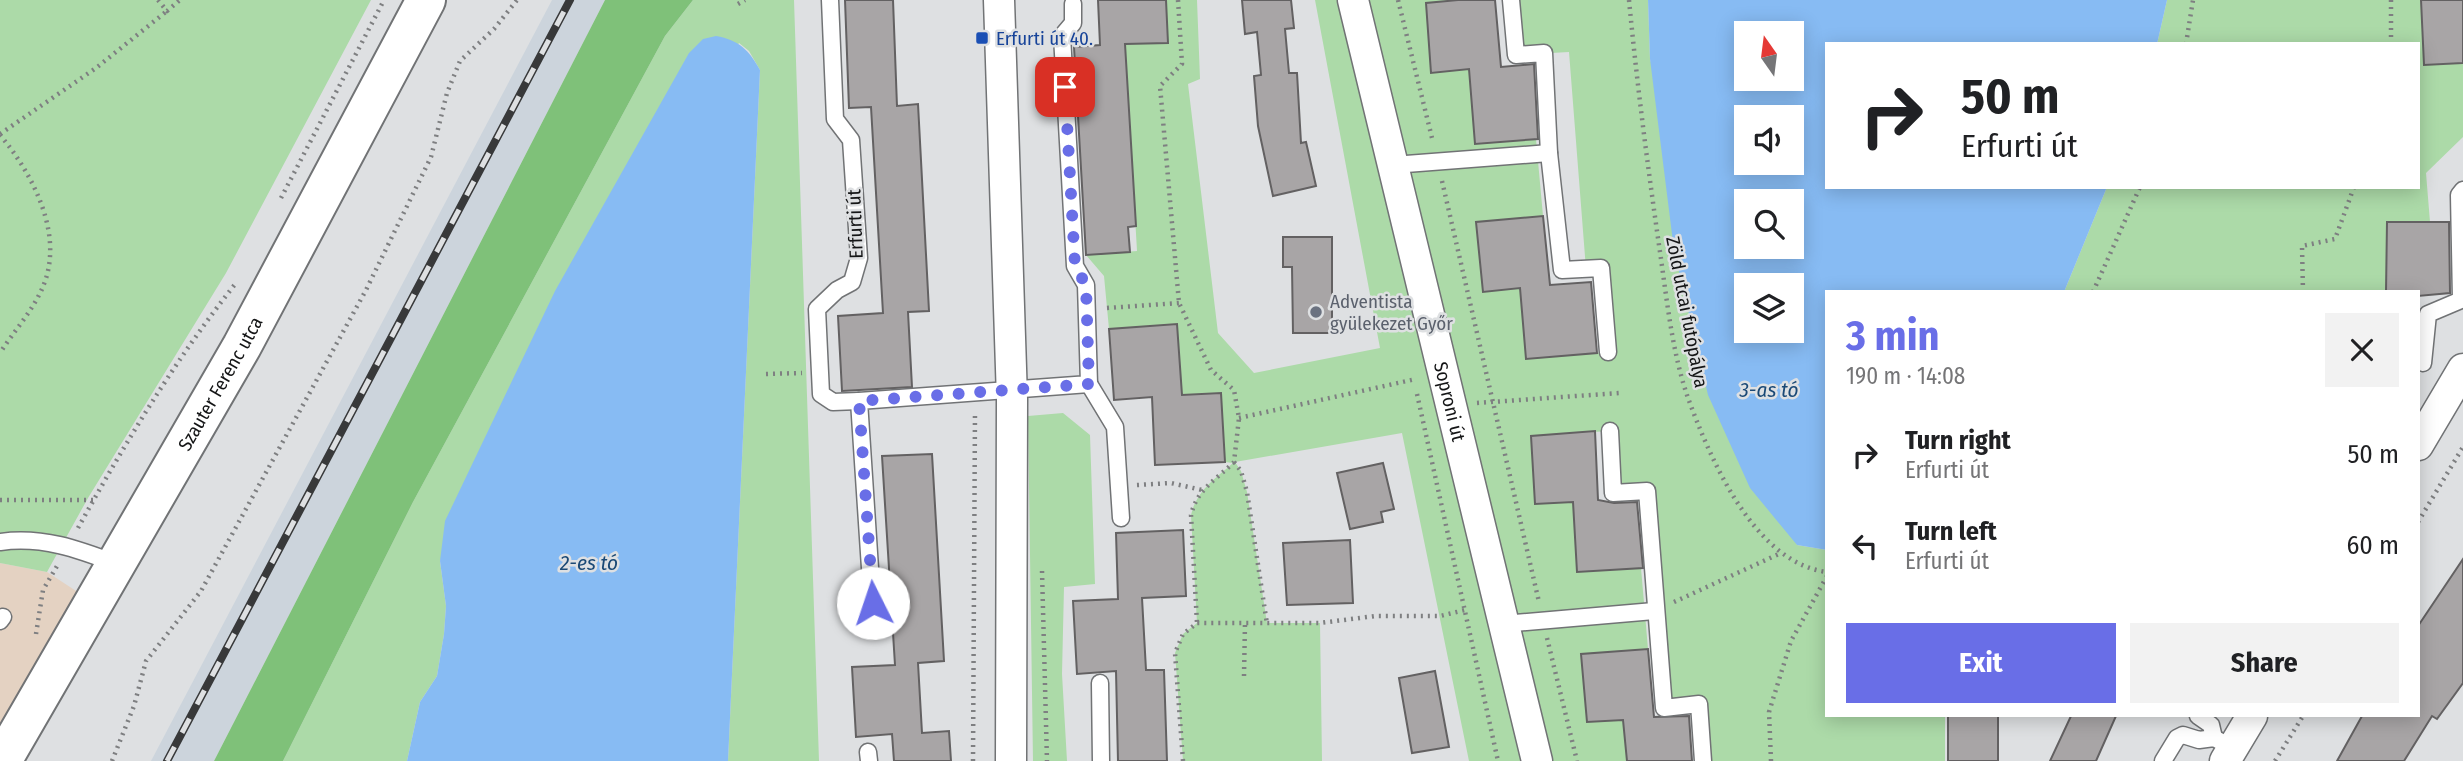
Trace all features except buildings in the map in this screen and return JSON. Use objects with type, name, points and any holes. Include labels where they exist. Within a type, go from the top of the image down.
[{"type":"street","name":"Szauter Ferenc utca","points":[[2,761],[242,345],[426,0]]},
{"type":"street","points":[[999,0],[1012,391],[1012,761]]},
{"type":"street","name":"Soproni út","points":[[1353,0],[1537,761]]},
{"type":"street","points":[[2420,442],[2463,369]]},
{"type":"street","points":[[2224,749],[2251,717]]},
{"type":"lane","name":"Erfurti út","points":[[830,0],[835,119],[851,141],[859,258],[852,282],[837,290],[817,309],[821,394],[832,402],[859,401],[1089,384]]},
{"type":"lane","points":[[1511,0],[1516,55],[1544,53],[1549,153],[1562,270],[1601,268],[1608,352]]},
{"type":"lane","points":[[1073,4],[1073,23],[1062,36],[1075,266],[1086,285],[1089,384],[1115,427],[1121,518]]},
{"type":"lane","points":[[1393,166],[1437,160],[1549,153]]},
{"type":"lane","points":[[2423,363],[2428,314],[2460,300],[2459,195],[2463,190]]},
{"type":"lane","points":[[859,401],[874,629]]},
{"type":"lane","points":[[1609,430],[1613,493],[1647,491],[1654,611],[1664,708],[1699,705],[1703,761]]},
{"type":"lane","points":[[0,542],[22,539],[69,545],[117,564]]},
{"type":"lane","points":[[1501,613],[1543,620],[1654,611]]},
{"type":"lane","points":[[1100,683],[1101,761]]},
{"type":"lane","points":[[2199,717],[2211,725],[2224,749]]},
{"type":"lane","points":[[2163,761],[2177,737],[2183,734],[2224,749]]},
{"type":"path","points":[[158,0],[167,11]]},
{"type":"path","points":[[0,353],[44,285],[51,254],[48,228],[39,197],[0,135],[96,68],[180,0]]},
{"type":"path","points":[[275,210],[384,0]]},
{"type":"path","points":[[112,761],[134,706],[146,662],[201,590],[366,290],[431,157],[447,93],[460,61],[494,29],[517,0]]},
{"type":"path","points":[[738,4],[745,0]]},
{"type":"path","points":[[1178,0],[1182,64],[1160,86],[1180,303],[1211,370],[1234,390],[1239,418],[1234,462],[1202,489],[1194,502],[1191,515],[1197,623]]},
{"type":"path","points":[[1398,0],[1577,761]]},
{"type":"path","name":"Zöld utcai futópálya","points":[[1629,0],[1667,300],[1687,396],[1722,474],[1750,522],[1782,553],[1825,573]]},
{"type":"path","points":[[2186,42],[2193,0]]},
{"type":"path","points":[[2391,0],[2391,42]]},
{"type":"path","points":[[2094,290],[2139,189]]},
{"type":"path","points":[[2303,290],[2302,246],[2336,239],[2353,189]]},
{"type":"path","points":[[30,645],[36,635],[43,590],[93,500],[197,331],[243,271]]},
{"type":"path","points":[[1087,310],[1180,303]]},
{"type":"path","points":[[766,374],[820,372]]},
{"type":"path","points":[[1239,418],[1444,374]]},
{"type":"path","points":[[973,761],[975,393]]},
{"type":"path","points":[[1452,406],[1619,393]]},
{"type":"path","points":[[2420,519],[2463,447]]},
{"type":"path","points":[[1234,462],[1241,471],[1247,492],[1267,624]]},
{"type":"path","points":[[1119,485],[1171,483],[1202,489]]},
{"type":"path","points":[[0,499],[93,500]]},
{"type":"path","points":[[1654,611],[1782,553]]},
{"type":"path","points":[[1771,761],[1769,712],[1791,641],[1825,578]]},
{"type":"path","points":[[1183,761],[1175,653],[1183,634],[1197,623],[1267,624],[1501,613]]},
{"type":"path","points":[[1244,676],[1245,623]]},
{"type":"path","points":[[2276,761],[2302,717]]},
{"type":"shaded area","points":[[552,0],[605,0],[214,761],[151,761]]},
{"type":"shaded area","points":[[0,563],[47,572],[93,602],[0,761]]},
{"type":"green space","points":[[0,0],[371,0],[226,273],[88,498],[47,572],[0,563]]},
{"type":"green space","points":[[605,0],[693,0],[665,36],[413,502],[283,761],[214,761]]},
{"type":"green space","points":[[693,0],[794,0],[819,761],[728,761],[760,70],[749,51],[739,43],[440,561],[446,606],[444,634],[437,676],[420,702],[407,761],[283,761],[413,502],[665,36]]},
{"type":"green space","points":[[1166,0],[1197,0],[1200,79],[1188,84],[1218,333],[1254,373],[1380,348],[1315,0],[1458,0],[1426,3],[1431,72],[1469,69],[1475,144],[1536,139],[1543,216],[1477,222],[1483,291],[1520,288],[1526,359],[1608,352],[1601,268],[1586,269],[1569,52],[1516,55],[1511,0],[1648,0],[1650,59],[1797,545],[1825,550],[1825,717],[1945,717],[1945,761],[1703,761],[1699,705],[1664,708],[1647,492],[1613,493],[1609,431],[1531,436],[1535,504],[1573,502],[1577,572],[1641,568],[1648,649],[1581,654],[1587,722],[1623,720],[1627,761],[1469,761],[1402,433],[1235,462],[1241,471],[1247,492],[1267,623],[1320,623],[1322,761],[1183,761],[1175,653],[1183,634],[1197,623],[1191,515],[1202,492],[1233,463],[1225,462],[1221,394],[1182,395],[1177,324],[1109,329],[1104,276],[1086,255],[1137,251],[1125,44],[1168,43]]},
{"type":"green space","points":[[2167,0],[2421,0],[2424,64],[2463,63],[2463,137],[2426,173],[2430,222],[2387,222],[2386,290],[2065,290],[2106,189],[2420,189],[2420,42],[2157,42]]},
{"type":"green space","points":[[1063,413],[1090,435],[1095,584],[1064,587],[1062,674],[1067,761],[1033,761],[1028,416]]},
{"type":"water","name":"3-as tó","points":[[1648,0],[2167,0],[2157,42],[1825,42],[1825,189],[2106,189],[2065,290],[1825,290],[1825,550],[1797,545],[1750,488],[1708,395],[1674,250],[1650,59]]},
{"type":"water","name":"2-es tó","points":[[716,36],[731,40],[742,47],[760,70],[728,761],[407,761],[420,702],[437,676],[444,634],[446,606],[440,561],[445,521],[555,291],[689,53],[703,39]]},
{"type":"railway","points":[[167,761],[570,0]]},
{"type":"place","name":"Erfurti út 40.","points":[[982,38]]},
{"type":"place","name":"Adventista gyülekezet Győr","points":[[1316,312]]},
{"type":"route","points":[[873,603],[859,401],[1089,384],[1086,285],[1075,266],[1065,87]]}]
